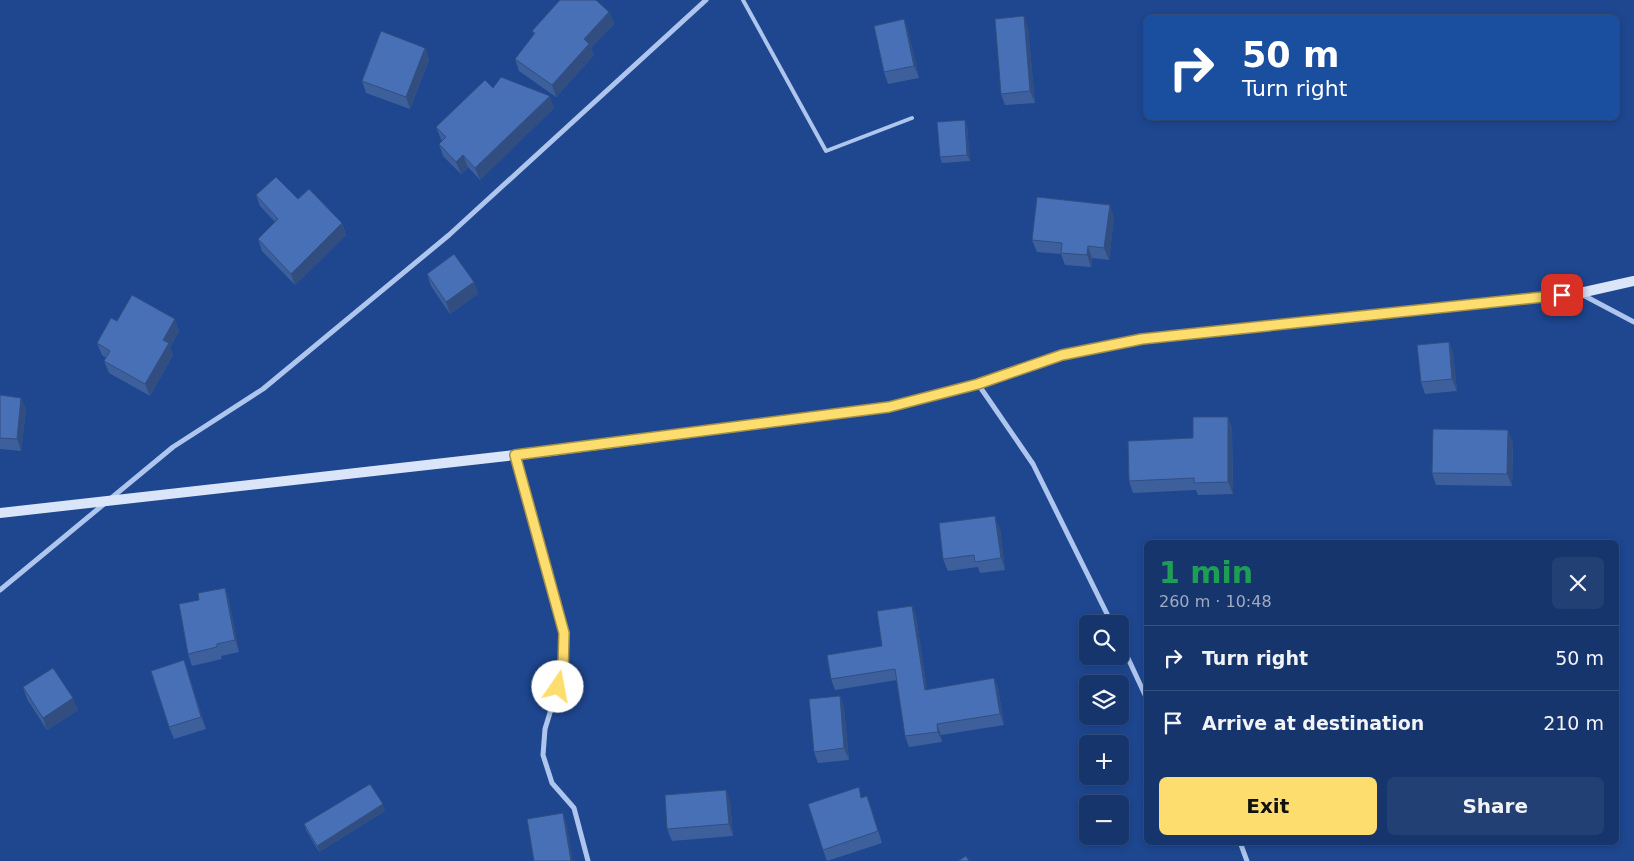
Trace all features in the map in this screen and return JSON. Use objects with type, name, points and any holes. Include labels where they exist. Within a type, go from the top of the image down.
[{"type":"street","points":[[0,590],[173,447],[263,389],[449,235],[706,0]]},
{"type":"street","points":[[0,513],[103,503],[515,455],[889,407],[978,384],[1062,355],[1142,339],[1580,293],[1634,281]]},
{"type":"street","points":[[1580,293],[1634,322]]},
{"type":"street","points":[[978,384],[1033,464],[1108,615]]},
{"type":"street","points":[[515,455],[564,633],[563,670],[545,729],[543,754],[552,783],[574,808],[588,861]]},
{"type":"street","points":[[1129,660],[1144,693]]},
{"type":"street","points":[[1241,845],[1247,861]]},
{"type":"lane","points":[[743,0],[826,151],[912,118]]},
{"type":"building","points":[[560,0],[596,0],[609,12],[584,39],[589,44],[552,85],[515,59],[535,33],[532,31]]},
{"type":"building","points":[[1024,16],[1030,91],[1001,94],[995,19]]},
{"type":"building","points":[[904,19],[914,66],[884,72],[874,26]]},
{"type":"building","points":[[381,31],[425,48],[406,97],[362,81]]},
{"type":"building","points":[[501,77],[550,96],[475,168],[463,155],[456,162],[439,144],[446,137],[436,127],[485,80],[493,88]]},
{"type":"building","points":[[965,120],[967,155],[940,157],[937,122]]},
{"type":"building","points":[[276,177],[298,199],[309,189],[342,223],[291,274],[258,239],[278,219],[256,195]]},
{"type":"building","points":[[1037,197],[1110,205],[1104,248],[1088,246],[1087,255],[1061,253],[1062,243],[1032,240]]},
{"type":"building","points":[[454,254],[474,282],[446,302],[427,274]]},
{"type":"building","points":[[132,295],[175,319],[163,340],[169,343],[145,384],[104,361],[110,351],[97,343],[111,318],[117,321]]},
{"type":"building","points":[[1449,342],[1452,379],[1421,382],[1417,345]]},
{"type":"building","points":[[0,395],[21,398],[17,439],[0,438]]},
{"type":"building","points":[[1193,417],[1228,417],[1228,482],[1194,483],[1194,478],[1129,481],[1128,441],[1193,438]]},
{"type":"building","points":[[1433,429],[1508,430],[1507,474],[1432,473]]},
{"type":"building","points":[[995,516],[1001,558],[975,562],[974,555],[943,559],[939,523]]},
{"type":"building","points":[[225,588],[235,640],[217,644],[217,647],[188,654],[179,604],[199,600],[198,593]]},
{"type":"building","points":[[912,606],[925,690],[994,678],[1000,714],[937,724],[938,732],[905,736],[895,669],[831,679],[827,655],[882,646],[877,611]]},
{"type":"building","points":[[184,660],[201,717],[169,727],[151,671]]},
{"type":"building","points":[[53,668],[73,698],[43,718],[23,687]]},
{"type":"building","points":[[840,696],[844,748],[814,752],[809,699]]},
{"type":"building","points":[[370,784],[383,804],[317,846],[304,824]]},
{"type":"building","points":[[859,787],[861,798],[867,796],[878,831],[823,850],[808,804]]},
{"type":"building","points":[[726,790],[729,824],[667,829],[665,795]]},
{"type":"building","points":[[563,813],[571,861],[534,861],[527,819]]},
{"type":"building","points":[[966,856],[969,861],[958,861]]},
{"type":"route","points":[[558,687],[563,670],[564,633],[515,455],[889,407],[978,384],[1062,355],[1142,339],[1436,310],[1562,295]]}]
